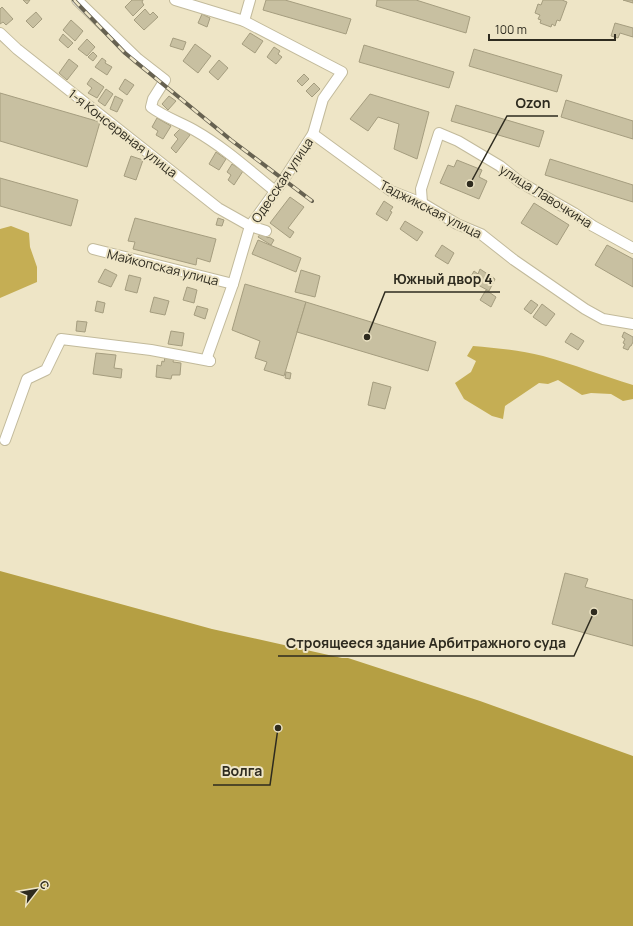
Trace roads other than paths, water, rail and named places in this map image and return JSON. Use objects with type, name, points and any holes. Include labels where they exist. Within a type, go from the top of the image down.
[{"type":"street","points":[[77,0],[138,59],[165,80],[153,99],[151,107],[157,112],[193,129],[224,150],[276,191]]},
{"type":"street","points":[[175,0],[244,21],[250,0]]},
{"type":"street","name":"Одесская улица","points":[[5,440],[27,379],[46,370],[62,339],[151,350],[210,361],[207,357],[233,284],[250,226],[276,191],[313,134],[323,99],[342,72],[244,21]]},
{"type":"street","name":"1-я Консервная улица","points":[[0,33],[35,64],[218,208],[250,226],[266,231]]},
{"type":"street","name":"улица Лавочкина","points":[[422,202],[421,189],[439,133],[458,141],[500,166],[520,182],[633,248]]},
{"type":"street","name":"Таджикская улица","points":[[313,134],[391,191],[422,202],[457,224],[480,234],[514,260],[585,309],[603,319],[633,324]]},
{"type":"street","name":"Майкопская улица","points":[[93,249],[233,284]]},
{"type":"railway","points":[[74,0],[125,53],[231,140],[312,201]]},
{"type":"place","name":"Ozon","points":[[470,184]]},
{"type":"place","name":"Южный двор 4","points":[[367,337]]},
{"type":"place","name":"Строящееся здание Арбитражного суда","points":[[594,612]]},
{"type":"place","name":"Волга","points":[[278,728]]}]
